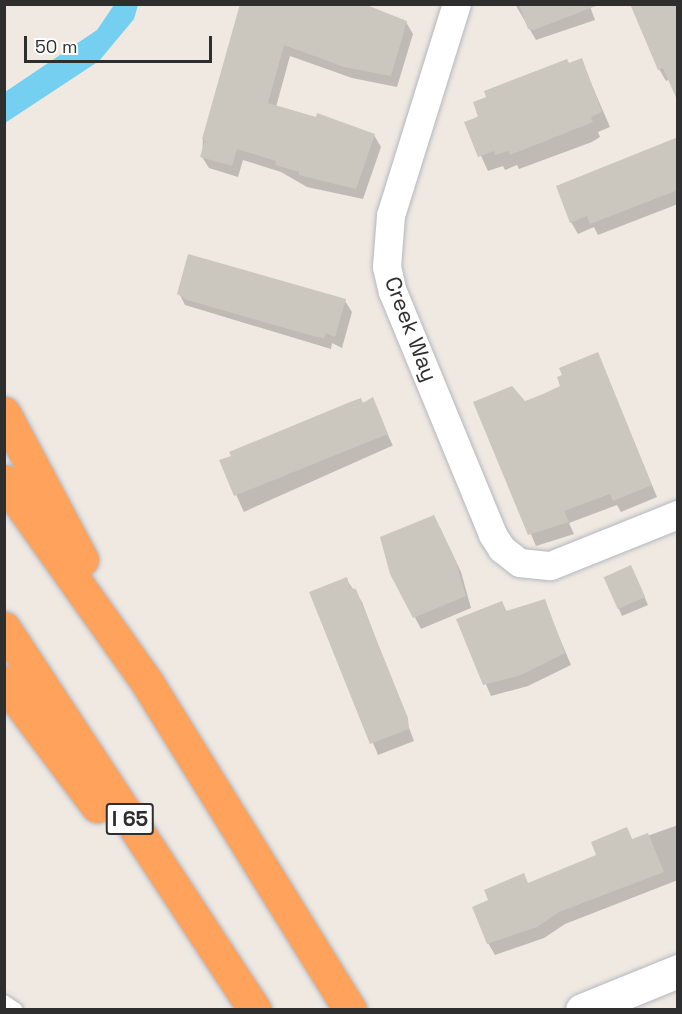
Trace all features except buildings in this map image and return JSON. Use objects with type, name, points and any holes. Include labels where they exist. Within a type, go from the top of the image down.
[{"type":"highway","points":[[4,413],[148,684]]},
{"type":"highway","points":[[4,481],[148,684],[350,1010]]},
{"type":"highway","name":"I 65","points":[[4,628],[255,1010]]},
{"type":"highway","points":[[4,682],[249,1010]]},
{"type":"main road","points":[[582,1010],[678,971]]},
{"type":"street","name":"Creek Way","points":[[457,4],[391,216],[387,267],[393,292],[493,535],[502,549],[525,564],[566,563],[678,515]]},
{"type":"lane","points":[[4,1002],[16,1010]]},
{"type":"water","points":[[114,5],[138,5],[134,19],[99,61],[5,123],[5,92],[97,30]]}]
